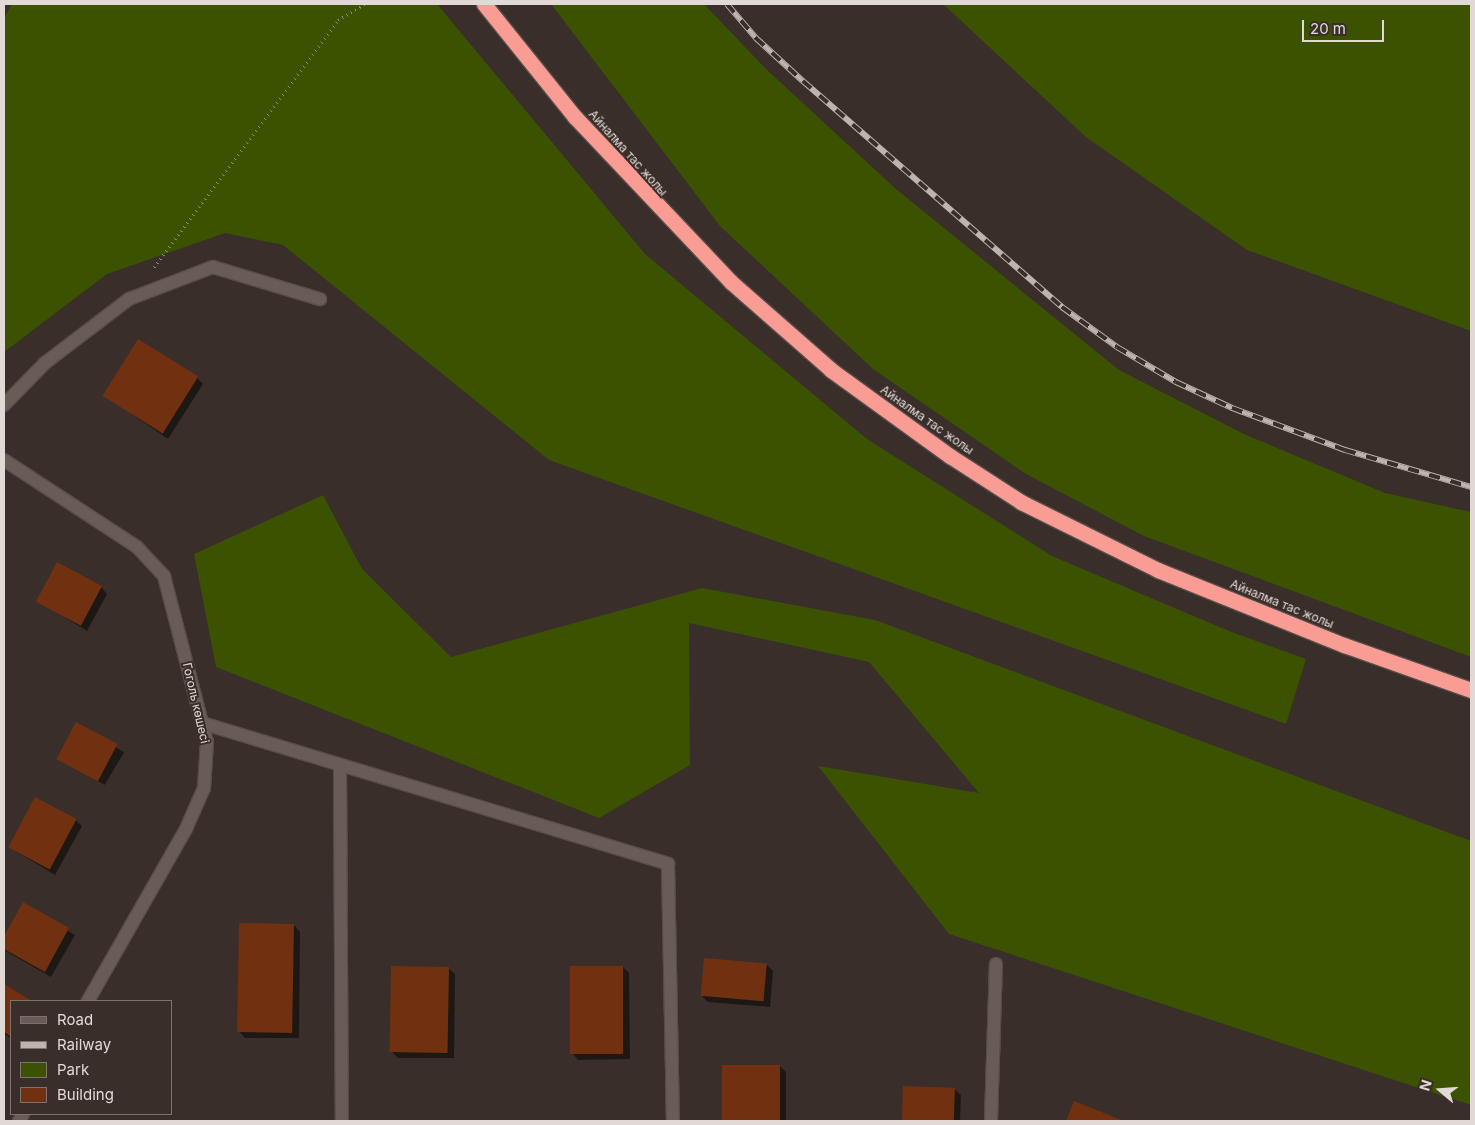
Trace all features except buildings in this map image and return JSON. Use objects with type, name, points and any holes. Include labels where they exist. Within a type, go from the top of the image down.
[{"type":"highway","name":"Айналма тас жолы","points":[[484,4],[588,130],[731,282],[831,370],[950,456],[1021,502],[1158,570],[1344,645],[1471,690]]},
{"type":"street","points":[[4,405],[45,363],[130,299],[213,267],[320,299]]},
{"type":"street","name":"Гоголь көшесі","points":[[4,460],[137,547],[164,576],[207,742],[204,788],[186,829],[89,1000]]},
{"type":"street","points":[[202,723],[668,864],[673,1121]]},
{"type":"street","points":[[340,765],[342,1121]]},
{"type":"street","points":[[991,1121],[996,964]]},
{"type":"path","points":[[130,299],[338,20],[365,4]]},
{"type":"green space","points":[[12,4],[437,4],[645,254],[867,439],[1052,556],[1229,631],[1306,659],[1286,724],[549,460],[283,245],[225,233],[107,274],[4,352],[4,18]]},
{"type":"green space","points":[[551,4],[704,4],[765,68],[896,189],[1119,370],[1246,435],[1385,493],[1471,512],[1471,657],[1144,536],[1026,474],[873,369],[720,226]]},
{"type":"green space","points":[[943,4],[1471,4],[1471,331],[1247,250],[1086,137]]},
{"type":"green space","points":[[323,495],[362,569],[451,657],[702,588],[875,620],[1471,841],[1471,1105],[949,934],[818,766],[979,793],[869,662],[689,623],[690,765],[599,818],[216,667],[194,554]]},
{"type":"railway","points":[[727,4],[756,38],[803,81],[1062,307],[1117,347],[1176,382],[1232,408],[1345,450],[1471,487]]}]
